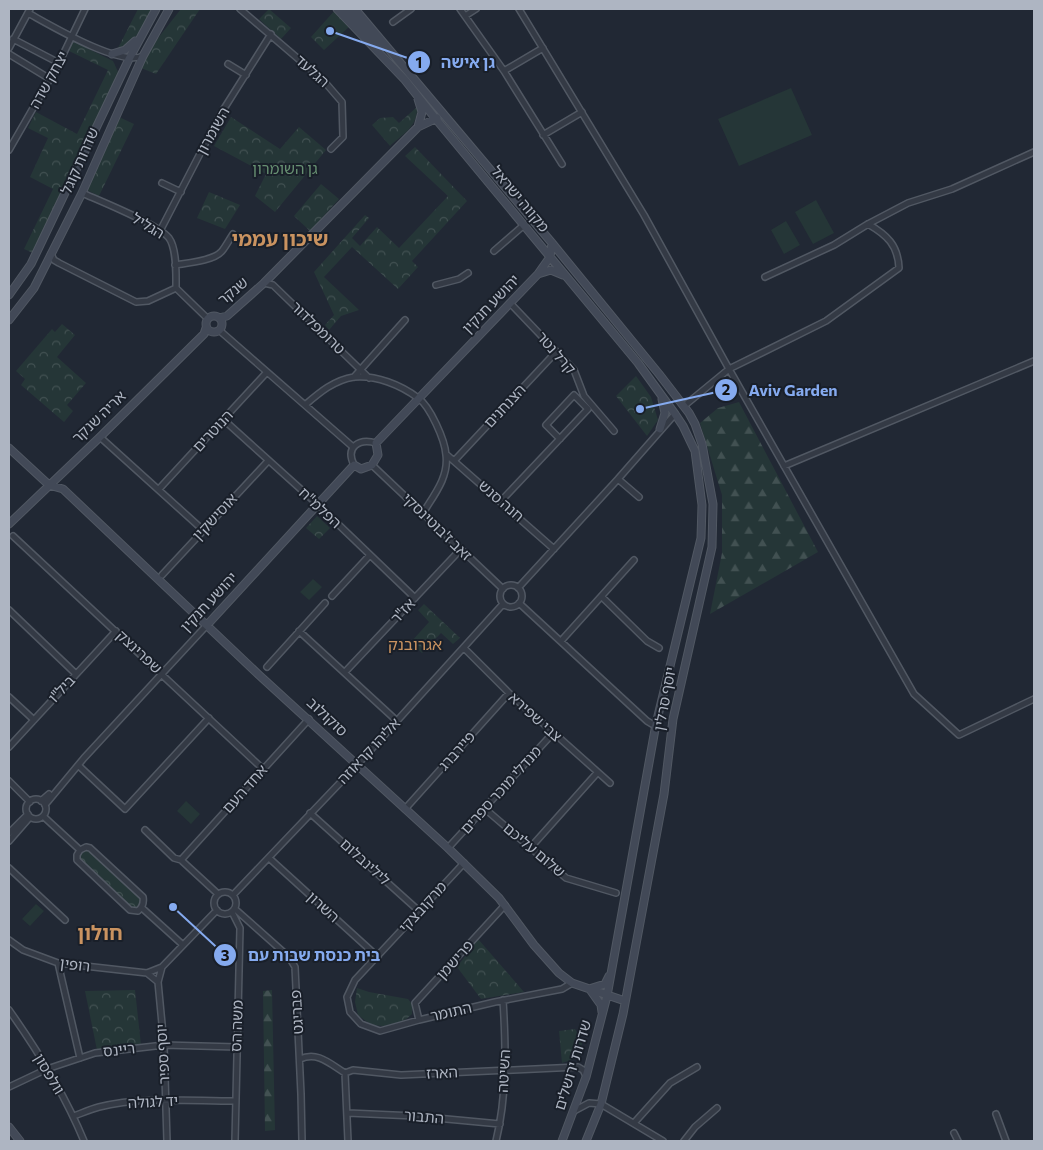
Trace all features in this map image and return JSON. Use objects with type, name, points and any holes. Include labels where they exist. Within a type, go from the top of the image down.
[{"type":"main road","name":"שדרות קוגל","points":[[9,295],[31,264],[129,59],[156,9]]},
{"type":"main road","name":"שדרות קוגל","points":[[9,320],[34,288],[82,193],[143,56],[169,9]]},
{"type":"main road","name":"מקווה ישראל","points":[[337,9],[417,94],[638,363],[675,414]]},
{"type":"main road","points":[[346,9],[378,44],[390,49]]},
{"type":"main road","name":"מקווה ישראל","points":[[355,9],[552,243],[684,406]]},
{"type":"main road","points":[[112,54],[125,50],[142,33]]},
{"type":"main road","points":[[378,44],[381,55]]},
{"type":"main road","points":[[417,94],[422,112],[418,127]]},
{"type":"main road","points":[[264,283],[418,127],[435,118],[449,120]]},
{"type":"main road","name":"יהושע חנקין","points":[[376,443],[538,274],[550,257],[552,243]]},
{"type":"main road","points":[[538,274],[551,270],[566,276]]},
{"type":"main road","name":"שנקר","points":[[219,318],[227,316],[264,283]]},
{"type":"main road","points":[[214,316],[219,318],[222,324],[219,330],[212,332],[206,328],[208,319],[214,316]]},
{"type":"main road","name":"אריה שנקר","points":[[9,522],[100,437],[204,334],[206,328]]},
{"type":"main road","points":[[660,393],[665,413],[660,429]]},
{"type":"main road","points":[[675,414],[684,406]]},
{"type":"main road","name":"יוסף סרלין","points":[[625,1001],[664,794],[673,719],[712,547],[713,504],[702,444],[696,424],[684,406]]},
{"type":"main road","name":"יוסף סרלין","points":[[607,996],[656,724],[701,538],[702,505],[694,451],[683,426],[675,414]]},
{"type":"main road","points":[[354,465],[361,469],[372,465],[378,455],[376,443]]},
{"type":"main road","name":"סוקולוב","points":[[9,448],[49,485],[63,488],[207,625],[464,863],[505,905],[534,945],[559,974],[572,983],[589,990],[625,1001]]},
{"type":"main road","name":"יהושע חנקין","points":[[207,625],[354,465]]},
{"type":"main road","points":[[656,724],[673,719]]},
{"type":"main road","points":[[602,1014],[601,1005],[589,990],[605,984],[612,972]]},
{"type":"main road","name":"שדרות ירושלים","points":[[562,1141],[586,1077],[607,996]]},
{"type":"main road","points":[[586,1141],[602,1104],[624,1014],[625,1001]]},
{"type":"main road","points":[[9,1127],[20,1141]]},
{"type":"street","name":"יצחק שדה","points":[[9,150],[11,139],[59,63],[83,9]]},
{"type":"street","name":"הגלעד","points":[[240,9],[323,80],[342,102],[343,137],[331,149]]},
{"type":"street","points":[[393,22],[410,9]]},
{"type":"street","points":[[460,9],[504,71],[562,164]]},
{"type":"street","points":[[465,16],[476,9]]},
{"type":"street","points":[[519,9],[644,215],[729,369],[914,694],[960,735],[1034,699]]},
{"type":"street","points":[[9,48],[29,11],[72,37],[112,54],[129,59],[143,56]]},
{"type":"street","name":"השומרון","points":[[160,230],[220,115],[271,34]]},
{"type":"street","points":[[13,39],[59,63]]},
{"type":"street","points":[[504,71],[543,48]]},
{"type":"street","points":[[9,54],[50,79]]},
{"type":"street","points":[[228,64],[246,75]]},
{"type":"street","points":[[543,135],[582,112]]},
{"type":"street","points":[[765,277],[834,244],[908,203],[952,189],[1034,152]]},
{"type":"street","points":[[162,183],[181,192]]},
{"type":"street","name":"הגליל","points":[[82,193],[160,230],[168,238],[172,244],[176,288]]},
{"type":"street","points":[[684,406],[729,369],[826,321],[899,268],[898,254],[884,233],[868,224]]},
{"type":"street","points":[[494,251],[524,225]]},
{"type":"street","points":[[175,265],[204,260],[218,255],[233,234]]},
{"type":"street","points":[[51,254],[59,264],[136,302],[148,301],[176,288],[208,319]]},
{"type":"street","points":[[436,285],[459,279],[468,272]]},
{"type":"street","name":"טרומפלדור","points":[[264,283],[273,285],[370,378]]},
{"type":"street","name":"קרל נטר","points":[[510,303],[574,370],[584,396],[614,432]]},
{"type":"street","points":[[354,377],[405,320]]},
{"type":"street","points":[[219,330],[353,447]]},
{"type":"street","name":"הצנחנים","points":[[454,461],[556,352]]},
{"type":"street","points":[[784,466],[1034,361]]},
{"type":"street","name":"הנוטרים","points":[[158,489],[267,372]]},
{"type":"street","points":[[305,406],[328,387],[354,377],[393,383],[420,398],[440,429],[447,455],[442,483],[423,514]]},
{"type":"street","points":[[501,501],[588,409],[574,395],[546,425],[560,438]]},
{"type":"street","points":[[518,588],[675,414]]},
{"type":"street","name":"הפלמ\"ח","points":[[224,420],[318,505],[415,598]]},
{"type":"street","points":[[100,437],[203,530]]},
{"type":"street","points":[[354,465],[351,455],[353,447],[361,442],[376,443]]},
{"type":"street","name":"חנה סנש","points":[[447,455],[554,549]]},
{"type":"street","name":"אוסישקין","points":[[162,574],[268,460]]},
{"type":"street","name":"זאב ז'בוטינסקי","points":[[372,465],[503,589]]},
{"type":"street","points":[[618,479],[640,497]]},
{"type":"street","name":"שפרינצק","points":[[12,536],[263,769]]},
{"type":"street","name":"אז\"ר","points":[[346,672],[460,550]]},
{"type":"street","points":[[332,596],[370,555]]},
{"type":"street","points":[[560,641],[634,560]]},
{"type":"street","points":[[512,586],[518,588],[521,597],[519,603],[513,607],[503,604],[500,595],[503,589],[512,586]]},
{"type":"street","points":[[602,596],[646,641],[659,648]]},
{"type":"street","points":[[267,667],[325,603]]},
{"type":"street","points":[[519,603],[647,721],[652,728],[654,739]]},
{"type":"street","name":"אליהו קראוזה","points":[[233,895],[357,765],[503,604]]},
{"type":"street","points":[[9,610],[76,674]]},
{"type":"street","name":"יהושע חנקין","points":[[43,803],[207,625]]},
{"type":"street","name":"ביל\"ו","points":[[9,747],[116,631]]},
{"type":"street","points":[[299,631],[346,672],[397,721]]},
{"type":"street","name":"צבי שפירא","points":[[464,648],[509,693],[610,783]]},
{"type":"street","name":"פיירברג","points":[[405,809],[509,693]]},
{"type":"street","points":[[9,697],[34,720]]},
{"type":"street","points":[[79,766],[125,809],[209,718]]},
{"type":"street","name":"אחד העם","points":[[181,860],[309,719]]},
{"type":"street","points":[[647,721],[656,724]]},
{"type":"street","name":"מנדלי מוכר ספרים","points":[[448,848],[553,733]]},
{"type":"street","name":"יהושע חנקין","points":[[43,803],[77,763],[84,758]]},
{"type":"street","points":[[531,847],[597,773]]},
{"type":"street","points":[[9,781],[30,802]]},
{"type":"street","points":[[36,799],[43,803],[46,811],[43,816],[38,819],[29,815],[26,807],[30,802],[36,799]]},
{"type":"street","name":"שלום עליכם","points":[[484,808],[566,878],[616,893]]},
{"type":"street","name":"לילינבלום","points":[[310,813],[419,911]]},
{"type":"street","points":[[9,833],[29,815]]},
{"type":"street","points":[[9,841],[29,815]]},
{"type":"street","points":[[43,816],[80,850]]},
{"type":"street","points":[[146,830],[174,858],[181,860],[218,894]]},
{"type":"street","points":[[86,847],[90,848],[142,897],[144,903],[142,908],[138,911],[130,910],[77,860],[80,850],[86,847]]},
{"type":"street","name":"השרון","points":[[269,858],[378,956]]},
{"type":"street","name":"מרקובצקי","points":[[347,998],[355,980],[464,863]]},
{"type":"street","points":[[9,868],[65,920]]},
{"type":"street","points":[[226,892],[233,895],[236,901],[233,910],[226,914],[217,910],[215,900],[218,894],[226,892]]},
{"type":"street","name":"פרישמן","points":[[419,1020],[416,1003],[505,905]]},
{"type":"street","points":[[142,908],[183,945]]},
{"type":"street","points":[[162,968],[217,910]]},
{"type":"street","name":"פבריגט","points":[[233,910],[250,921],[289,957],[295,967],[302,1141]]},
{"type":"street","name":"משה הס","points":[[233,910],[240,928],[234,1101],[235,1141]]},
{"type":"street","points":[[240,928],[243,922],[250,921]]},
{"type":"street","name":"רופין","points":[[9,940],[22,950],[58,963],[147,973],[162,968]]},
{"type":"street","points":[[58,963],[80,1058]]},
{"type":"street","name":"יוסף ספיר","points":[[162,968],[158,982],[164,1046],[167,1141]]},
{"type":"street","points":[[147,973],[158,982]]},
{"type":"street","name":"התומר","points":[[347,998],[350,1012],[361,1024],[380,1031],[503,1000],[562,989],[572,983]]},
{"type":"street","name":"השיטה","points":[[496,1141],[500,1124],[505,1070],[503,1000]]},
{"type":"street","name":"וולפסון","points":[[9,1010],[47,1069],[74,1116],[84,1141]]},
{"type":"street","name":"ריינס","points":[[9,1087],[47,1069],[95,1053],[164,1046],[236,1047]]},
{"type":"street","points":[[300,1059],[308,1055],[315,1055],[345,1073],[348,1141]]},
{"type":"street","name":"הארז","points":[[345,1073],[353,1070],[401,1076],[578,1067],[583,1070],[586,1077]]},
{"type":"street","points":[[634,1123],[670,1083],[697,1067]]},
{"type":"street","name":"יד לגולה","points":[[74,1116],[99,1107],[126,1103],[165,1100],[234,1101]]},
{"type":"street","points":[[574,1111],[589,1103],[602,1104],[663,1141]]},
{"type":"street","points":[[684,1141],[695,1127],[717,1108]]},
{"type":"street","name":"התבור","points":[[348,1113],[415,1116],[500,1124]]},
{"type":"street","points":[[996,1114],[1006,1141]]},
{"type":"street","points":[[954,1133],[958,1141]]},
{"type":"green space","points":[[138,9],[153,9],[135,37],[117,50]]},
{"type":"green space","points":[[181,9],[200,9],[156,74],[141,68],[151,47]]},
{"type":"green space","points":[[269,9],[291,28],[281,39],[259,19]]},
{"type":"green space","points":[[336,9],[351,25],[324,50],[311,37]]},
{"type":"green space","points":[[73,41],[113,61],[119,74],[33,253],[24,249],[53,189],[30,177],[48,138],[28,128],[36,112],[77,134],[108,70],[69,51]]},
{"type":"green space","points":[[791,88],[812,135],[739,166],[718,119]]},
{"type":"green space","points":[[417,107],[417,114],[412,125],[405,134],[390,146],[372,125],[380,118],[393,117],[399,123]]},
{"type":"green space","points":[[119,117],[134,124],[99,196],[87,190]]},
{"type":"green space","name":"גן השומרון","points":[[231,117],[280,149],[299,127],[326,150],[275,212],[255,196],[266,174],[214,146]]},
{"type":"green space","points":[[415,147],[467,201],[412,261],[418,267],[398,289],[352,247],[324,277],[359,310],[341,316],[329,330],[325,325],[334,315],[314,272],[365,215],[369,218],[352,238],[360,246],[377,227],[399,248],[448,196],[405,156]]},
{"type":"green space","points":[[321,184],[339,199],[310,231],[294,216]]},
{"type":"green space","points":[[209,192],[240,205],[225,229],[197,218]]},
{"type":"green space","points":[[816,200],[834,233],[813,244],[795,212]]},
{"type":"green space","points":[[786,221],[800,245],[784,254],[771,230]]},
{"type":"green space","points":[[62,324],[75,335],[57,357],[86,383],[67,405],[73,411],[64,422],[21,385],[25,379],[16,371],[52,329],[55,332]]},
{"type":"green space","points":[[636,376],[651,397],[658,420],[647,436],[616,396]]},
{"type":"green space","points":[[739,402],[818,552],[710,614],[722,553],[722,495],[700,423],[718,408]]},
{"type":"green space","points":[[317,516],[330,528],[319,539],[306,528]]},
{"type":"green space","points":[[313,579],[322,587],[309,600],[300,592]]},
{"type":"green space","points":[[424,604],[460,638],[453,644],[441,633],[422,653],[411,642],[429,622],[418,610]]},
{"type":"green space","points":[[186,801],[200,814],[191,824],[177,811]]},
{"type":"green space","points":[[86,847],[143,897],[142,908],[130,910],[77,860],[80,850]]},
{"type":"green space","points":[[36,904],[44,911],[30,926],[22,919]]},
{"type":"green space","points":[[478,939],[524,992],[481,999],[457,967]]},
{"type":"green space","points":[[357,988],[408,999],[412,1004],[412,1014],[393,1025],[371,1024],[358,1015],[355,1002]]},
{"type":"green space","points":[[135,990],[141,1045],[97,1050],[85,991]]},
{"type":"green space","points":[[272,990],[275,1130],[265,1131],[263,991]]},
{"type":"green space","points":[[575,1029],[582,1041],[581,1057],[562,1063],[559,1031]]},
{"type":"place","name":"גן אישה","points":[[330,31]]},
{"type":"place","name":"Aviv Garden","points":[[640,409]]},
{"type":"place","name":"בית כנסת שבות עם","points":[[173,907]]},
{"type":"district","name":"שיכון עממי","points":[[280,239]]},
{"type":"district","name":"אגרובנק","points":[[415,644]]},
{"type":"district","name":"חולון","points":[[100,933]]}]
